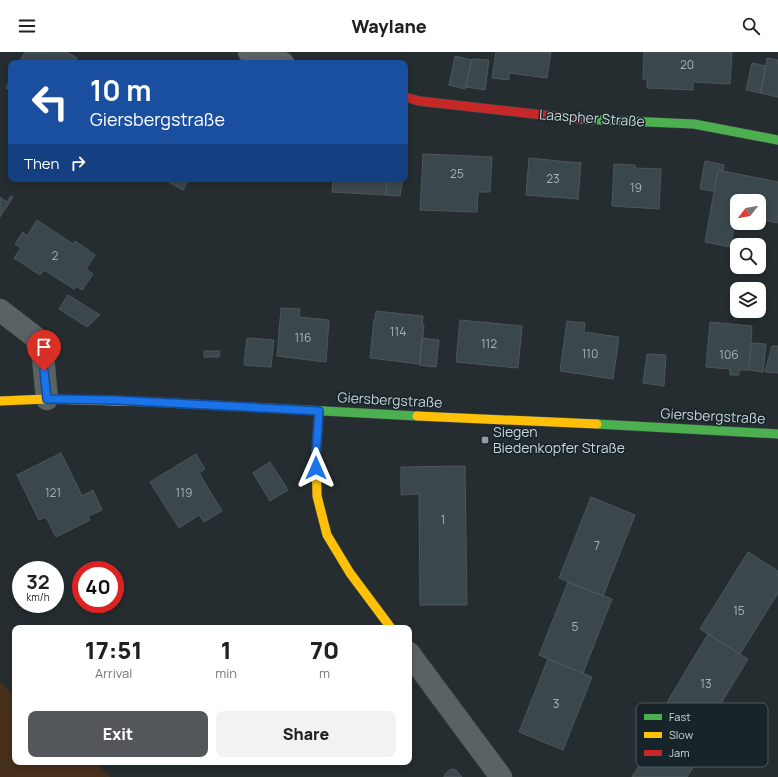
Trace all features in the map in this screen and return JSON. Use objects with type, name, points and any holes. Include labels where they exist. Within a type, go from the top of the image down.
[{"type":"street","points":[[249,52],[274,60]]},
{"type":"street","name":"Laaspher Straße","points":[[408,98],[419,101],[587,120],[694,124],[778,140]]},
{"type":"street","points":[[0,310],[35,337],[43,357],[47,399]]},
{"type":"street","name":"Giersbergstraße","points":[[0,401],[47,399],[114,400],[778,434]]},
{"type":"street","points":[[319,411],[316,454],[317,496],[327,535],[350,573],[388,625]]},
{"type":"street","points":[[412,657],[501,777]]},
{"type":"shaded area","points":[[0,682],[12,692],[12,765],[97,765],[111,777],[0,777]]},
{"type":"building","points":[[25,52],[59,52],[62,54],[63,52],[66,52],[77,58],[76,60],[21,60]]},
{"type":"building","points":[[496,52],[551,52],[547,78],[509,73],[509,80],[492,78]]},
{"type":"building","points":[[644,52],[732,52],[730,84],[693,82],[693,90],[647,88],[647,79],[643,79]]},
{"type":"building","points":[[455,56],[472,60],[465,89],[449,85]]},
{"type":"building","points":[[767,58],[778,60],[778,97],[760,93]]},
{"type":"building","points":[[472,59],[489,60],[485,90],[466,87]]},
{"type":"building","points":[[752,63],[766,66],[761,93],[746,90]]},
{"type":"building","points":[[423,154],[492,157],[490,192],[478,192],[477,212],[420,210]]},
{"type":"building","points":[[529,158],[581,162],[578,200],[526,195]]},
{"type":"building","points":[[705,161],[724,165],[723,170],[718,170],[714,191],[700,189]]},
{"type":"building","points":[[614,164],[635,165],[635,168],[661,169],[659,209],[612,206]]},
{"type":"building","points":[[718,170],[778,182],[778,223],[766,220],[766,194],[730,194],[730,230],[734,230],[732,238],[730,238],[730,247],[705,242]]},
{"type":"building","points":[[168,182],[187,182],[183,190]]},
{"type":"building","points":[[333,182],[387,182],[386,195],[332,192]]},
{"type":"building","points":[[387,182],[402,182],[400,196],[386,195]]},
{"type":"building","points":[[11,196],[13,197],[0,217],[0,197],[7,202]]},
{"type":"building","points":[[37,220],[73,244],[75,241],[95,255],[86,269],[93,274],[82,290],[76,286],[74,289],[44,270],[40,275],[14,258],[21,248],[15,244],[23,232],[27,236]]},
{"type":"building","points":[[68,295],[100,315],[87,327],[59,309]]},
{"type":"building","points":[[281,308],[300,309],[299,317],[329,320],[326,362],[277,356]]},
{"type":"building","points":[[376,311],[423,316],[422,325],[424,325],[420,364],[370,358]]},
{"type":"building","points":[[460,320],[522,326],[518,368],[456,362]]},
{"type":"building","points":[[567,321],[585,323],[584,332],[619,337],[613,379],[560,371]]},
{"type":"building","points":[[710,322],[752,326],[749,370],[739,370],[739,375],[730,375],[730,369],[706,367]]},
{"type":"building","points":[[247,338],[274,340],[271,367],[244,365]]},
{"type":"building","points":[[422,338],[439,340],[436,367],[419,365]]},
{"type":"building","points":[[751,343],[766,344],[763,372],[749,370]]},
{"type":"building","points":[[772,346],[778,346],[778,373],[765,372]]},
{"type":"building","points":[[204,351],[220,351],[219,357],[204,357]]},
{"type":"building","points":[[647,354],[666,355],[664,386],[643,383]]},
{"type":"building","points":[[61,453],[82,496],[93,490],[102,510],[88,516],[90,520],[56,537],[46,517],[39,520],[17,475]]},
{"type":"building","points":[[196,454],[205,469],[199,473],[222,511],[204,522],[199,515],[179,528],[150,482]]},
{"type":"building","points":[[270,462],[288,490],[270,501],[253,473]]},
{"type":"building","points":[[465,466],[467,605],[420,605],[419,494],[401,495],[401,467]]},
{"type":"building","points":[[591,497],[635,515],[603,596],[559,578]]},
{"type":"building","points":[[748,552],[778,571],[778,593],[740,654],[700,629]]},
{"type":"building","points":[[568,582],[612,599],[583,673],[539,655]]},
{"type":"building","points":[[708,634],[748,659],[721,703],[667,703]]},
{"type":"building","points":[[548,659],[592,677],[563,750],[519,732]]},
{"type":"building","points":[[638,767],[693,767],[687,777],[632,777]]},
{"type":"building","points":[[451,769],[456,770],[462,777],[444,777],[445,774]]},
{"type":"traffic: fast","points":[[579,119],[694,124],[778,140]]},
{"type":"traffic: fast","points":[[153,402],[417,416]]},
{"type":"traffic: fast","points":[[597,424],[778,434]]},
{"type":"traffic: slow","points":[[0,401],[47,399],[153,402]]},
{"type":"traffic: slow","points":[[319,411],[316,454],[317,496],[327,535],[350,573],[389,625]]},
{"type":"traffic: slow","points":[[417,416],[597,424]]},
{"type":"traffic: jam","points":[[408,98],[419,101],[579,119]]},
{"type":"place","name":"Siegen Biedenkopfer Straße","points":[[485,440]]},
{"type":"route","points":[[44,371],[47,399],[114,400],[319,411],[316,468]]}]
